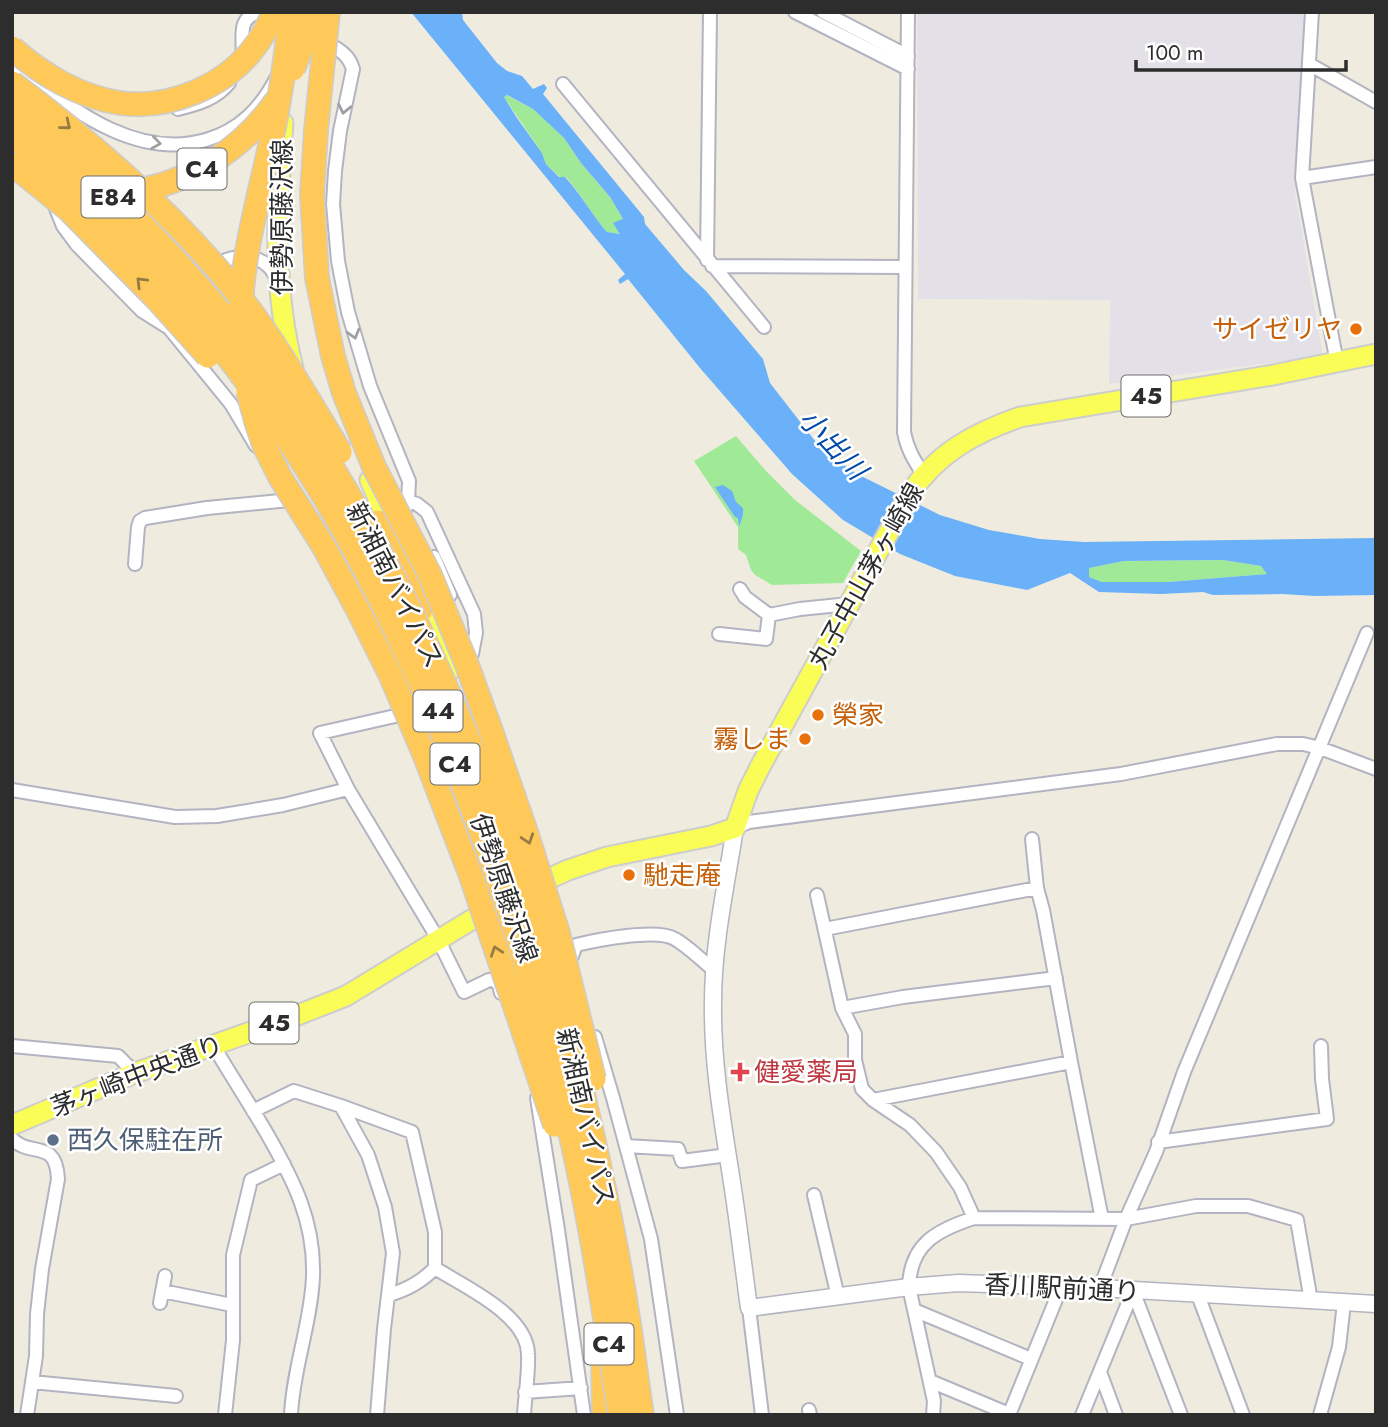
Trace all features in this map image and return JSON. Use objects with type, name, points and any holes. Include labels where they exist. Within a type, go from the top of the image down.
[{"type":"highway","name":"C4","points":[[290,12],[279,104],[244,269],[241,341],[256,421],[264,445],[280,477],[324,547],[358,610],[390,674],[425,756],[471,876],[605,1272]]},
{"type":"highway","name":"C4","points":[[12,175],[72,193],[115,195],[157,187],[204,167],[246,136],[276,100],[296,65],[310,12]]},
{"type":"highway","name":"C4","points":[[328,12],[316,130],[313,194],[317,278],[324,316],[344,393],[364,443],[430,575],[467,665],[530,843],[558,933],[586,1044],[611,1168],[637,1343],[639,1408]]},
{"type":"highway","points":[[12,48],[39,69],[83,93],[121,103],[163,101],[196,92],[227,74],[256,46],[261,13]]},
{"type":"highway","points":[[12,83],[104,156],[225,278],[286,362],[352,471],[408,580],[459,696]]},
{"type":"highway","name":"新湘南バイパス","points":[[12,107],[99,183],[158,243],[316,483],[392,622],[449,748],[494,867],[536,998],[605,1272],[622,1415]]},
{"type":"highway","name":"新湘南バイパス","points":[[12,134],[47,163],[106,220],[165,282],[197,302],[265,369],[305,425],[353,501],[391,571],[434,660],[499,818],[551,976],[581,1087],[620,1267],[639,1408]]},
{"type":"highway","points":[[12,164],[49,188],[155,297],[229,379],[374,578]]},
{"type":"highway","points":[[604,1415],[605,1272]]},
{"type":"highway","points":[[605,1272],[651,1415]]},
{"type":"main road","name":"伊勢原藤沢線","points":[[290,12],[277,238],[285,335],[306,416],[332,489],[355,542],[421,670],[544,964],[579,1101],[605,1272]]},
{"type":"main road","name":"伊勢原藤沢線","points":[[321,12],[308,159],[307,238],[318,322],[338,398],[367,474],[426,609],[494,797],[639,1408]]},
{"type":"main road","name":"丸子中山茅ヶ崎線","points":[[735,828],[748,790],[760,766],[909,495],[921,477],[942,457],[990,428],[1020,417],[1273,375],[1376,354]]},
{"type":"main road","name":"45","points":[[515,894],[568,870],[607,857],[735,828]]},
{"type":"main road","name":"茅ヶ崎中央通り","points":[[12,1125],[135,1073],[346,996],[515,894]]},
{"type":"street","points":[[710,12],[710,263]]},
{"type":"street","points":[[795,12],[908,63]]},
{"type":"street","points":[[823,12],[908,63]]},
{"type":"street","points":[[908,12],[904,432],[906,445],[921,477]]},
{"type":"street","points":[[1312,12],[1302,177],[1337,363]]},
{"type":"street","points":[[57,97],[108,111],[137,113],[202,103],[228,86],[243,54],[244,23],[247,17],[261,13]]},
{"type":"street","points":[[337,48],[345,54],[353,69],[340,131],[332,204],[338,261],[348,312],[370,386],[409,481],[408,501],[395,538]]},
{"type":"street","points":[[12,64],[82,114],[129,138],[172,145],[194,143],[218,136],[239,125],[257,109],[271,88],[287,53]]},
{"type":"street","points":[[1309,64],[1376,102]]},
{"type":"street","points":[[563,84],[764,327]]},
{"type":"street","points":[[12,153],[49,188],[63,226],[77,245],[142,311],[169,328],[230,404],[350,600],[423,752],[453,744]]},
{"type":"street","points":[[308,159],[332,204]]},
{"type":"street","points":[[1302,177],[1376,167]]},
{"type":"street","points":[[49,188],[76,182],[84,185],[177,277],[186,281],[198,278],[221,262],[234,257],[255,258],[268,265],[279,280]]},
{"type":"street","points":[[710,263],[905,267]]},
{"type":"street","points":[[135,564],[138,527],[140,521],[145,518],[207,508],[289,500]]},
{"type":"street","points":[[408,501],[427,512],[474,614],[476,633],[472,654]]},
{"type":"street","points":[[430,559],[434,557],[441,572],[527,810]]},
{"type":"street","points":[[740,589],[745,597],[769,615],[849,604]]},
{"type":"street","points":[[719,634],[766,639],[769,615]]},
{"type":"street","points":[[735,636],[736,621]]},
{"type":"street","points":[[1100,1288],[1184,1072],[1367,633]]},
{"type":"street","points":[[404,714],[320,733],[348,789],[438,939],[464,992],[489,980],[494,980],[499,985],[537,1098],[584,1415]]},
{"type":"street","points":[[762,1415],[715,1054],[714,970],[735,828],[749,822],[1121,774],[1277,744],[1303,744],[1320,748],[1376,769]]},
{"type":"street","points":[[12,790],[175,817],[217,816],[283,806],[348,789]]},
{"type":"street","points":[[494,797],[520,789]]},
{"type":"street","points":[[1032,839],[1037,888],[1102,1220]]},
{"type":"street","points":[[825,929],[1037,888]]},
{"type":"street","points":[[817,895],[842,1008],[855,1034],[855,1060],[862,1089],[909,1125],[936,1152],[960,1187],[974,1218]]},
{"type":"street","points":[[677,1415],[652,1239],[572,956],[576,944],[610,938],[660,935],[673,937],[714,970]]},
{"type":"street","points":[[544,964],[572,956]]},
{"type":"street","points":[[842,1008],[916,995],[1056,978]]},
{"type":"street","points":[[213,1045],[284,1164],[306,1216],[313,1275],[310,1308],[293,1384],[291,1415]]},
{"type":"street","points":[[12,1046],[118,1056],[135,1073]]},
{"type":"street","points":[[1158,1142],[1327,1119],[1321,1046]]},
{"type":"street","points":[[873,1100],[1071,1062]]},
{"type":"street","points":[[537,1098],[565,1090]]},
{"type":"street","points":[[253,1111],[294,1091],[412,1132],[435,1232],[435,1268],[410,1289],[389,1295]]},
{"type":"street","points":[[341,1106],[369,1155],[385,1207],[393,1253],[377,1415]]},
{"type":"street","points":[[12,1139],[17,1144],[51,1155],[58,1179],[38,1303],[36,1356],[27,1415]]},
{"type":"street","points":[[626,1146],[678,1149],[682,1161],[728,1155]]},
{"type":"street","points":[[225,1415],[233,1340],[233,1255],[251,1180],[284,1164]]},
{"type":"street","points":[[814,1195],[838,1297]]},
{"type":"street","points":[[933,1415],[934,1401],[909,1287],[909,1274],[916,1254],[930,1238],[951,1225],[974,1218],[1126,1219],[1196,1206],[1248,1206],[1297,1220],[1311,1301]]},
{"type":"street","points":[[435,1268],[500,1309],[522,1334],[528,1352],[524,1415]]},
{"type":"street","points":[[165,1276],[161,1297],[232,1305]]},
{"type":"street","name":"香川駅前通り","points":[[749,1308],[958,1283],[1100,1288],[1376,1304]]},
{"type":"street","points":[[930,1381],[1009,1414],[1061,1287]]},
{"type":"street","points":[[1082,1415],[1133,1291]]},
{"type":"street","points":[[1133,1291],[1181,1415]]},
{"type":"street","points":[[1198,1295],[1244,1415]]},
{"type":"street","points":[[1320,1415],[1339,1347],[1343,1303]]},
{"type":"street","points":[[914,1310],[1031,1359]]},
{"type":"street","points":[[1100,1372],[1116,1415]]},
{"type":"street","points":[[32,1382],[176,1396]]},
{"type":"street","points":[[525,1392],[581,1388]]},
{"type":"shaded area","points":[[917,12],[1305,12],[1295,192],[1323,356],[1109,384],[1110,300],[918,299]]},
{"type":"green space","points":[[506,95],[533,109],[564,138],[610,197],[623,219],[621,234],[607,232],[566,177],[560,177],[546,164],[542,153],[504,97]]},
{"type":"green space","points":[[736,436],[795,500],[861,551],[843,583],[772,585],[751,570],[746,555],[738,549],[738,527],[694,461]]},
{"type":"green space","points":[[1223,560],[1261,566],[1268,574],[1168,582],[1102,582],[1089,577],[1088,568],[1124,561]]},
{"type":"water","points":[[411,12],[462,12],[463,20],[497,63],[507,71],[522,76],[533,89],[544,84],[547,88],[543,94],[644,217],[645,224],[763,359],[770,383],[822,450],[857,474],[940,515],[989,530],[1040,539],[1084,542],[1376,538],[1376,595],[1099,592],[1070,573],[1027,590],[955,576],[900,554],[843,520],[792,474],[700,368],[628,279],[620,284],[618,280],[625,274]],"holes":[[[507,95],[533,109],[564,138],[610,197],[623,219],[613,223],[620,234],[607,232],[565,177],[559,177],[546,164],[542,153],[504,97]],[[1223,560],[1261,566],[1267,574],[1168,582],[1102,582],[1089,577],[1089,568],[1124,561]]]},
{"type":"water","points":[[723,485],[732,491],[736,502],[743,508],[739,527],[738,518],[715,487]]},
{"type":"place","name":"サイゼリヤ","points":[[1356,329]]},
{"type":"place","name":"榮家","points":[[818,715]]},
{"type":"place","name":"霧しま","points":[[805,739]]},
{"type":"place","name":"馳走庵","points":[[629,875]]},
{"type":"place","name":"健愛薬局","points":[[740,1072]]},
{"type":"place","name":"西久保駐在所","points":[[53,1140]]},
{"type":"water label","name":"小出川","points":[[833,444]]}]
